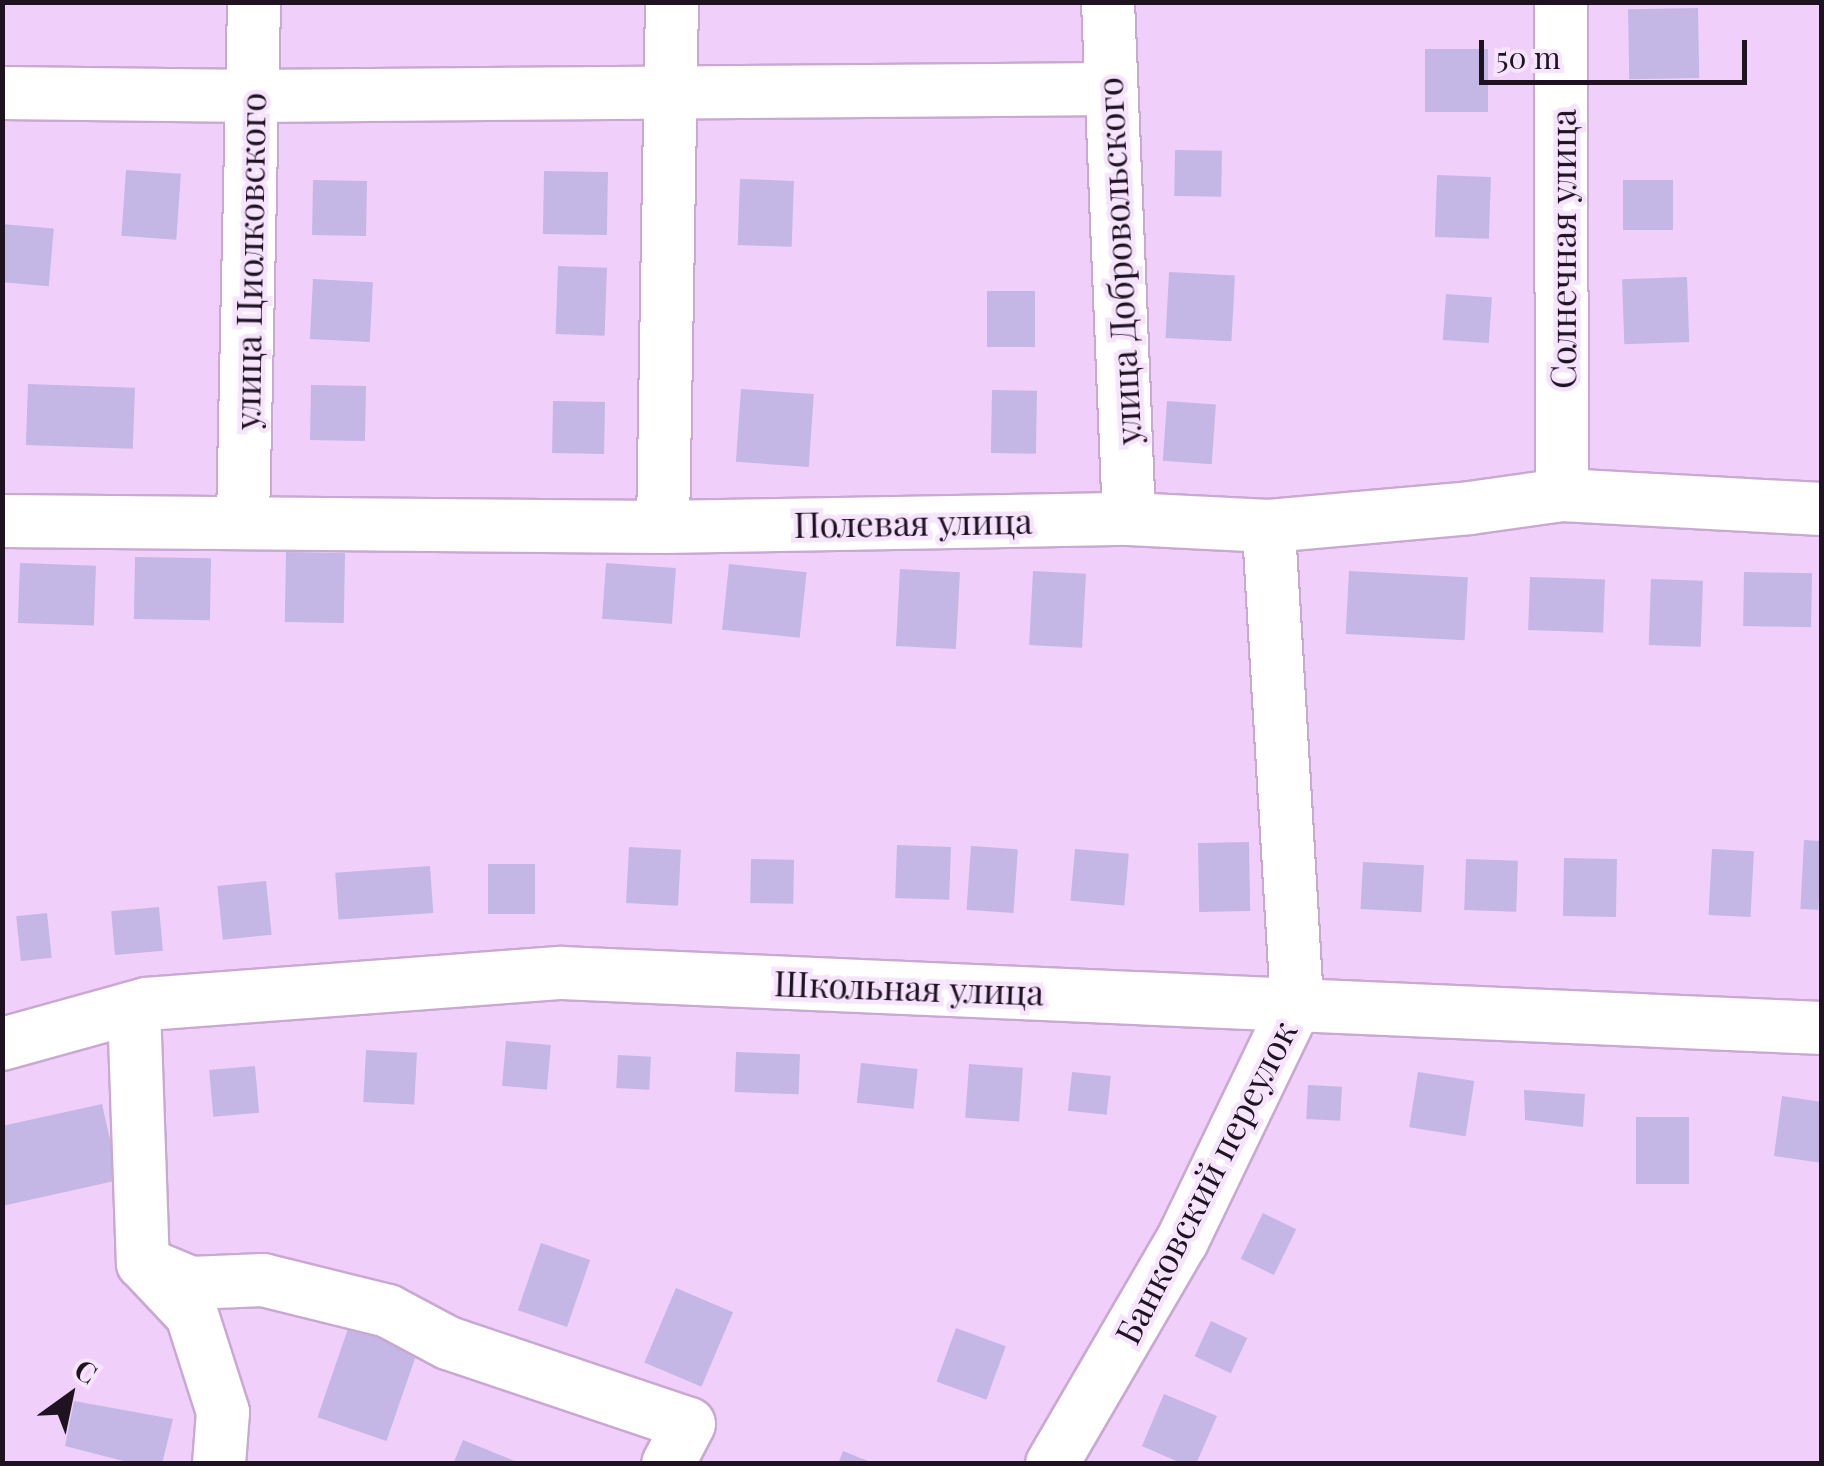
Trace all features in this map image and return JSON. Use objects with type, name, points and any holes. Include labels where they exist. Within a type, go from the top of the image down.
[{"type":"street","name":"улица Циолковского","points":[[243,520],[254,2]]},
{"type":"street","points":[[663,526],[672,2]]},
{"type":"street","name":"улица Добровольского","points":[[1108,2],[1129,518]]},
{"type":"street","name":"Солнечная улица","points":[[1561,2],[1562,495]]},
{"type":"street","points":[[2,92],[253,96],[1109,88]]},
{"type":"street","name":"Полевая улица","points":[[2,521],[663,526],[1129,518],[1270,526],[1470,508],[1562,495],[1822,509]]},
{"type":"street","name":"Банковский переулок","points":[[1052,1464],[1182,1241],[1297,1002],[1270,526]]},
{"type":"street","name":"Школьная улица","points":[[2,1044],[134,1008],[562,973],[1297,1002],[1822,1028]]},
{"type":"street","points":[[134,1008],[143,1263],[192,1315],[223,1412],[219,1464]]},
{"type":"street","points":[[143,1263],[191,1283],[262,1280],[388,1312],[448,1343],[689,1424],[668,1464]]},
{"type":"building","points":[[1698,8],[1699,78],[1629,79],[1628,9]]},
{"type":"building","points":[[1425,49],[1488,49],[1488,112],[1425,112]]},
{"type":"building","points":[[1175,150],[1222,151],[1221,197],[1174,196]]},
{"type":"building","points":[[126,170],[181,174],[176,240],[121,236]]},
{"type":"building","points":[[544,171],[608,172],[607,235],[543,234]]},
{"type":"building","points":[[1437,175],[1491,177],[1489,239],[1435,237]]},
{"type":"building","points":[[740,179],[794,181],[792,247],[738,245]]},
{"type":"building","points":[[313,180],[367,181],[366,236],[312,235]]},
{"type":"building","points":[[1623,180],[1673,180],[1673,230],[1623,230]]},
{"type":"building","points":[[2,224],[54,229],[49,286],[2,282]]},
{"type":"building","points":[[558,266],[607,268],[605,336],[556,334]]},
{"type":"building","points":[[1169,272],[1235,275],[1231,341],[1166,338]]},
{"type":"building","points":[[1687,277],[1689,342],[1624,344],[1622,279]]},
{"type":"building","points":[[313,279],[373,282],[370,342],[310,339]]},
{"type":"building","points":[[987,291],[1035,291],[1035,347],[987,347]]},
{"type":"building","points":[[1446,294],[1492,297],[1489,343],[1443,340]]},
{"type":"building","points":[[28,384],[135,388],[133,449],[26,445]]},
{"type":"building","points":[[311,385],[366,386],[365,441],[310,440]]},
{"type":"building","points":[[741,389],[814,394],[809,467],[736,462]]},
{"type":"building","points":[[992,390],[1037,391],[1036,454],[991,453]]},
{"type":"building","points":[[553,401],[605,402],[604,454],[552,453]]},
{"type":"building","points":[[1167,401],[1216,404],[1212,464],[1163,461]]},
{"type":"building","points":[[286,552],[345,553],[344,623],[285,622]]},
{"type":"building","points":[[135,557],[211,558],[210,620],[134,619]]},
{"type":"building","points":[[20,563],[96,566],[94,626],[18,623]]},
{"type":"building","points":[[606,563],[676,568],[672,624],[602,619]]},
{"type":"building","points":[[729,564],[807,572],[800,638],[722,630]]},
{"type":"building","points":[[900,569],[960,572],[956,649],[896,646]]},
{"type":"building","points":[[1033,571],[1086,574],[1082,648],[1029,645]]},
{"type":"building","points":[[1349,571],[1468,577],[1465,640],[1346,634]]},
{"type":"building","points":[[1744,572],[1812,573],[1811,627],[1743,626]]},
{"type":"building","points":[[1530,577],[1605,580],[1603,633],[1528,630]]},
{"type":"building","points":[[1651,579],[1703,581],[1701,647],[1649,645]]},
{"type":"building","points":[[1804,840],[1822,841],[1818,910],[1800,909]]},
{"type":"building","points":[[1249,842],[1250,911],[1199,912],[1198,843]]},
{"type":"building","points":[[897,845],[951,847],[949,900],[895,898]]},
{"type":"building","points":[[971,846],[1018,849],[1013,913],[967,910]]},
{"type":"building","points":[[629,847],[681,850],[678,906],[626,903]]},
{"type":"building","points":[[1075,849],[1129,854],[1124,906],[1070,901]]},
{"type":"building","points":[[1712,849],[1754,851],[1750,917],[1709,915]]},
{"type":"building","points":[[1564,858],[1617,859],[1616,917],[1563,916]]},
{"type":"building","points":[[751,859],[794,860],[793,904],[750,903]]},
{"type":"building","points":[[1466,859],[1518,861],[1516,912],[1464,910]]},
{"type":"building","points":[[1363,862],[1424,865],[1421,912],[1361,909]]},
{"type":"building","points":[[488,864],[535,864],[535,914],[488,914]]},
{"type":"building","points":[[430,866],[433,913],[339,920],[335,873]]},
{"type":"building","points":[[266,881],[272,935],[223,940],[217,886]]},
{"type":"building","points":[[159,907],[163,951],[115,955],[111,911]]},
{"type":"building","points":[[47,913],[52,958],[21,961],[16,916]]},
{"type":"building","points":[[506,1041],[551,1045],[547,1090],[502,1086]]},
{"type":"building","points":[[366,1050],[417,1053],[414,1105],[363,1102]]},
{"type":"building","points":[[736,1052],[800,1054],[799,1094],[735,1092]]},
{"type":"building","points":[[618,1055],[651,1057],[649,1090],[616,1088]]},
{"type":"building","points":[[861,1063],[918,1069],[914,1109],[857,1103]]},
{"type":"building","points":[[969,1064],[1023,1068],[1019,1122],[965,1118]]},
{"type":"building","points":[[255,1066],[259,1113],[213,1117],[209,1070]]},
{"type":"building","points":[[1072,1072],[1111,1076],[1107,1115],[1068,1111]]},
{"type":"building","points":[[1418,1072],[1474,1081],[1466,1136],[1409,1127]]},
{"type":"building","points":[[1308,1085],[1342,1087],[1340,1121],[1306,1119]]},
{"type":"building","points":[[1524,1090],[1585,1094],[1583,1127],[1525,1120]]},
{"type":"building","points":[[1782,1096],[1822,1102],[1822,1163],[1774,1156]]},
{"type":"building","points":[[102,1104],[119,1180],[2,1206],[2,1126]]},
{"type":"building","points":[[1636,1117],[1689,1117],[1689,1184],[1636,1184]]},
{"type":"building","points":[[1263,1213],[1296,1229],[1274,1275],[1241,1259]]},
{"type":"building","points":[[541,1243],[590,1260],[567,1327],[518,1310]]},
{"type":"building","points":[[676,1288],[733,1312],[701,1387],[644,1363]]},
{"type":"building","points":[[352,1317],[421,1341],[387,1441],[317,1417]]},
{"type":"building","points":[[1211,1321],[1247,1338],[1231,1373],[1195,1356]]},
{"type":"building","points":[[956,1328],[1006,1346],[986,1400],[937,1382]]},
{"type":"building","points":[[1164,1394],[1217,1416],[1196,1464],[1183,1464],[1142,1446]]},
{"type":"building","points":[[74,1401],[173,1419],[162,1464],[135,1464],[65,1446]]},
{"type":"building","points":[[463,1440],[520,1463],[520,1464],[453,1464]]},
{"type":"building","points":[[843,1451],[873,1463],[873,1464],[838,1464]]}]
